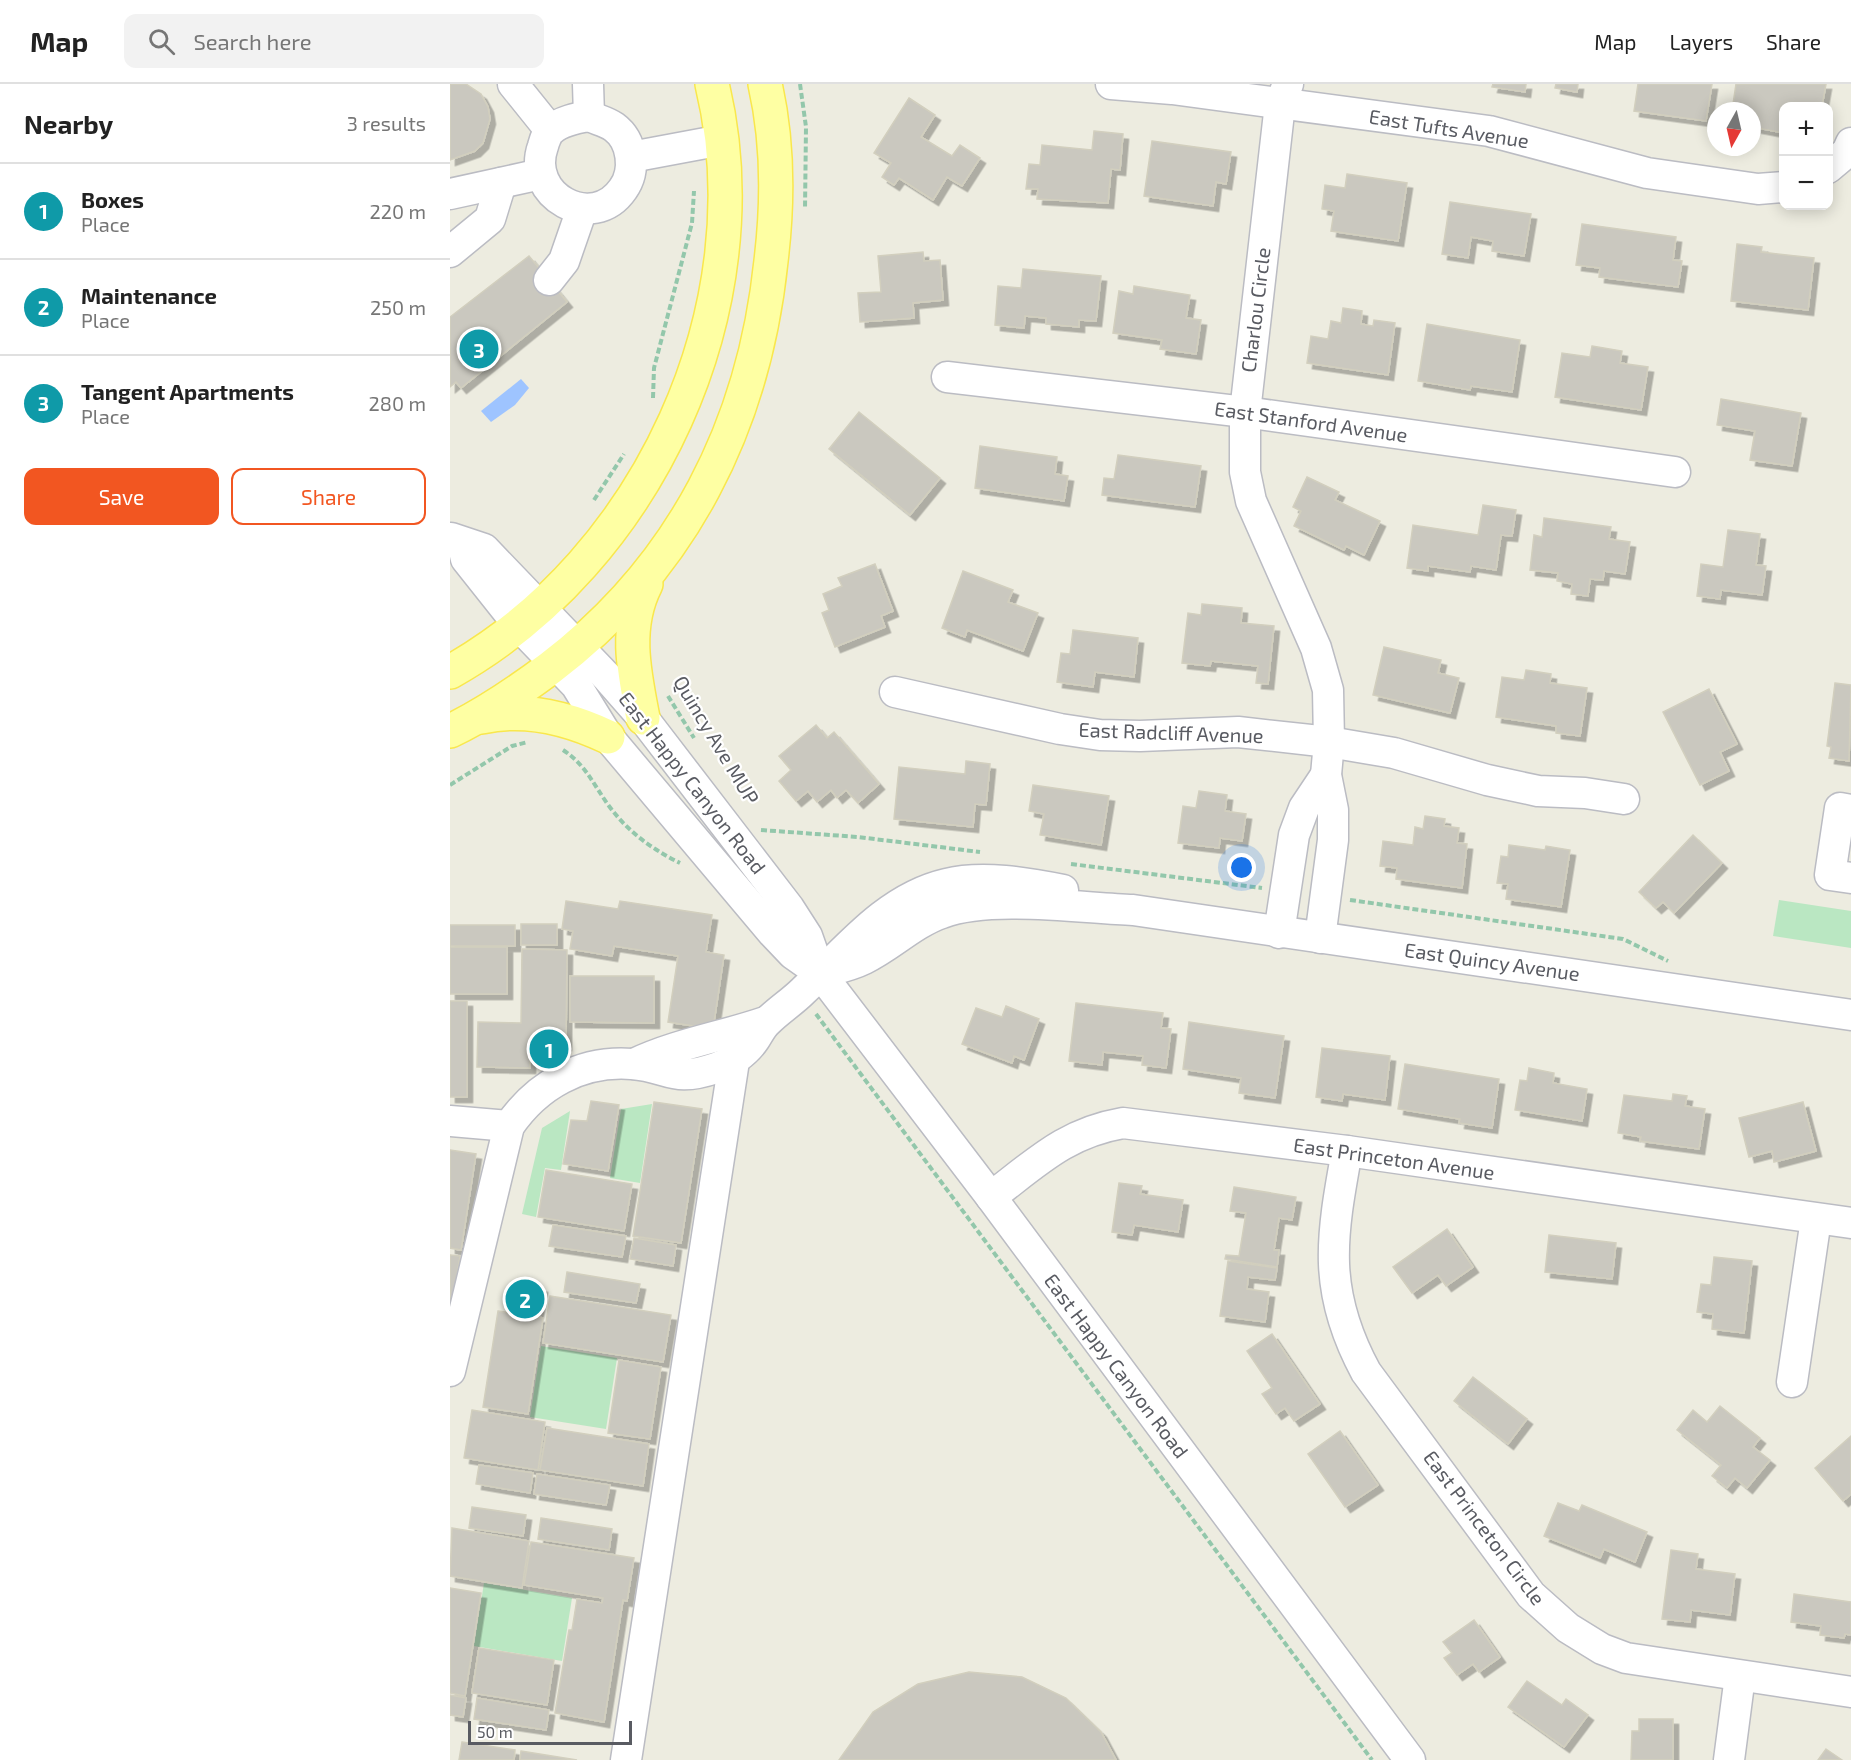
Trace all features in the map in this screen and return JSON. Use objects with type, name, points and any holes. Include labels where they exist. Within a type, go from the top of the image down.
[{"type":"main road","points":[[450,672],[531,617],[593,551],[620,517],[651,470],[686,395],[714,297],[722,245],[724,189],[722,140],[712,84]]},
{"type":"main road","points":[[643,717],[634,669],[632,632],[639,597],[655,566],[707,485],[753,368],[766,309],[774,230],[773,140],[765,84]]},
{"type":"main road","points":[[459,726],[512,696],[567,655],[605,622],[655,566]]},
{"type":"main road","points":[[459,726],[513,714],[550,716],[571,721],[608,737]]},
{"type":"street","points":[[513,84],[550,130]]},
{"type":"street","points":[[588,84],[589,116]]},
{"type":"street","name":"East Tufts Avenue","points":[[1111,84],[1284,94],[1489,131],[1647,173],[1758,189],[1779,187]]},
{"type":"street","name":"Charlou Circle","points":[[1284,94],[1245,412],[1245,472],[1251,501],[1316,648],[1328,690],[1329,742],[1326,774],[1333,810],[1333,840],[1320,938]]},
{"type":"street","points":[[589,116],[615,128],[627,144],[631,157],[628,182],[617,196],[606,204],[582,209],[563,203],[551,194],[541,174],[541,153],[550,130],[571,119],[589,116]]},
{"type":"street","points":[[631,157],[722,140]]},
{"type":"street","points":[[1833,164],[1847,152],[1851,143]]},
{"type":"street","points":[[450,194],[541,174]]},
{"type":"street","points":[[450,252],[489,219],[501,183]]},
{"type":"street","points":[[549,280],[564,261],[582,209]]},
{"type":"street","name":"East Stanford Avenue","points":[[947,377],[1245,412],[1675,472]]},
{"type":"street","name":"East Happy Canyon Road","points":[[456,540],[466,560],[531,617],[567,655],[643,717],[789,908],[807,936],[811,983]]},
{"type":"street","name":"East Happy Canyon Road","points":[[567,655],[576,685],[608,737],[793,954],[811,983],[991,1197],[1410,1760]]},
{"type":"street","name":"East Radcliff Avenue","points":[[895,692],[999,716],[1100,735],[1238,732],[1329,742],[1394,753],[1487,780],[1538,791],[1585,793],[1624,799]]},
{"type":"street","name":"Charlou Circle","points":[[1279,933],[1294,835],[1304,808],[1326,774]]},
{"type":"street","points":[[1851,810],[1840,808],[1830,875],[1851,878]]},
{"type":"street","name":"East Quincy Avenue","points":[[811,983],[863,960],[919,924],[961,907],[1006,905],[1133,910],[1851,1015]]},
{"type":"street","points":[[450,1371],[508,1126],[530,1099],[562,1077],[592,1067],[634,1064],[685,1076],[734,1061],[753,1042],[765,1022],[811,983]]},
{"type":"street","points":[[634,1064],[665,1049],[707,1040],[765,1022]]},
{"type":"street","points":[[626,1760],[734,1061]]},
{"type":"street","points":[[450,1121],[508,1126]]},
{"type":"street","name":"East Princeton Avenue","points":[[991,1197],[1065,1141],[1094,1128],[1123,1124],[1347,1151],[1851,1223]]},
{"type":"street","name":"East Princeton Circle","points":[[1347,1151],[1335,1218],[1332,1257],[1337,1304],[1349,1341],[1366,1372],[1531,1595],[1568,1628],[1602,1649],[1626,1658],[1851,1692]]},
{"type":"street","points":[[1792,1382],[1816,1219]]},
{"type":"street","points":[[1729,1760],[1740,1676]]},
{"type":"path","points":[[653,405],[654,368],[692,223],[694,189]]},
{"type":"path","points":[[593,501],[625,452]]},
{"type":"path","name":"Quincy Ave MUP","points":[[667,694],[694,740]]},
{"type":"path","points":[[450,785],[512,746],[538,741]]},
{"type":"path","name":"Quincy Ave MUP","points":[[757,830],[773,830]]},
{"type":"path","points":[[811,983],[1372,1760]]},
{"type":"green space","points":[[1779,900],[1851,911],[1851,948],[1773,936]]},
{"type":"green space","points":[[652,1104],[640,1183],[610,1178],[621,1109]]},
{"type":"green space","points":[[570,1111],[561,1170],[545,1168],[536,1217],[522,1214],[542,1128]]},
{"type":"green space","points":[[541,1346],[617,1358],[606,1429],[530,1417]]},
{"type":"green space","points":[[484,1583],[572,1598],[562,1661],[474,1646]]},
{"type":"water","points":[[521,379],[529,388],[515,405],[491,422],[481,411]]},
{"type":"building","points":[[450,84],[466,84],[481,94],[488,107],[490,119],[483,143],[475,151],[450,160]]},
{"type":"building","points":[[1493,84],[1526,84],[1525,92],[1492,87]]},
{"type":"building","points":[[1556,84],[1578,84],[1577,92],[1555,88]]},
{"type":"building","points":[[1638,84],[1712,84],[1709,102],[1707,102],[1706,121],[1634,111]]},
{"type":"building","points":[[1736,84],[1826,84],[1823,102],[1779,102],[1779,132],[1761,129],[1761,102],[1733,102]]},
{"type":"building","points":[[909,98],[935,115],[921,137],[952,156],[960,145],[980,158],[962,186],[947,177],[933,200],[899,178],[894,185],[882,177],[891,163],[874,153]]},
{"type":"building","points":[[1094,131],[1123,134],[1120,170],[1111,169],[1108,203],[1037,199],[1038,189],[1026,189],[1029,164],[1040,165],[1042,145],[1092,150]]},
{"type":"building","points":[[1152,141],[1231,152],[1226,184],[1216,182],[1213,206],[1144,196]]},
{"type":"building","points":[[1347,174],[1407,183],[1398,241],[1331,231],[1334,211],[1322,209],[1325,185],[1345,188]]},
{"type":"building","points":[[1450,202],[1531,214],[1524,256],[1492,251],[1493,241],[1471,237],[1468,258],[1442,254]]},
{"type":"building","points":[[1582,224],[1676,237],[1673,260],[1682,261],[1678,287],[1599,277],[1600,268],[1576,265]]},
{"type":"building","points":[[1737,244],[1762,247],[1761,252],[1814,258],[1808,310],[1731,301]]},
{"type":"building","points":[[923,252],[924,261],[940,260],[943,300],[913,303],[914,318],[860,322],[858,293],[881,292],[878,256]]},
{"type":"building","points":[[529,256],[567,302],[461,388],[456,382],[450,387],[450,317]]},
{"type":"building","points":[[1023,269],[1101,276],[1096,321],[1079,320],[1079,327],[1046,324],[1046,318],[1025,316],[1024,328],[995,325],[998,286],[1021,288]]},
{"type":"building","points":[[1134,286],[1190,295],[1186,318],[1201,320],[1196,354],[1160,349],[1162,340],[1113,333],[1119,291],[1133,294]]},
{"type":"building","points":[[1343,308],[1362,311],[1361,324],[1373,326],[1374,320],[1395,323],[1388,375],[1307,363],[1311,336],[1328,339],[1331,321],[1341,323]]},
{"type":"building","points":[[1427,324],[1520,340],[1512,392],[1471,386],[1470,390],[1418,381]]},
{"type":"building","points":[[1592,346],[1622,351],[1620,363],[1648,367],[1641,410],[1555,397],[1562,353],[1590,357]]},
{"type":"building","points":[[1721,399],[1801,413],[1792,466],[1750,460],[1755,431],[1717,425]]},
{"type":"building","points":[[859,412],[940,478],[910,515],[829,449]]},
{"type":"building","points":[[980,446],[1057,457],[1055,474],[1068,476],[1064,501],[975,488]]},
{"type":"building","points":[[1118,455],[1201,466],[1195,507],[1102,495],[1104,478],[1114,479]]},
{"type":"building","points":[[1307,477],[1339,492],[1335,500],[1380,521],[1364,555],[1346,546],[1344,550],[1294,526],[1301,511],[1293,507]]},
{"type":"building","points":[[1483,505],[1516,510],[1512,536],[1501,535],[1496,570],[1471,566],[1470,572],[1428,566],[1428,571],[1407,568],[1413,525],[1478,535]]},
{"type":"building","points":[[1544,518],[1611,527],[1609,539],[1630,542],[1625,574],[1604,571],[1603,580],[1590,579],[1588,596],[1571,594],[1572,584],[1557,581],[1558,573],[1530,570],[1534,535],[1542,537]]},
{"type":"building","points":[[1728,530],[1760,534],[1756,565],[1766,566],[1762,595],[1721,590],[1720,599],[1697,596],[1701,564],[1723,567]]},
{"type":"building","points":[[875,564],[893,611],[881,616],[885,627],[835,647],[822,613],[829,610],[823,594],[842,586],[838,578]]},
{"type":"building","points":[[963,571],[1013,590],[1008,602],[1038,613],[1023,651],[967,630],[965,637],[942,628]]},
{"type":"building","points":[[1202,604],[1242,608],[1241,623],[1274,626],[1268,684],[1256,683],[1258,666],[1211,661],[1210,666],[1182,663],[1188,613],[1201,615]]},
{"type":"building","points":[[1073,630],[1138,638],[1134,677],[1095,672],[1093,687],[1057,682],[1061,653],[1070,654]]},
{"type":"building","points":[[1384,647],[1441,660],[1438,673],[1459,678],[1450,713],[1373,695]]},
{"type":"building","points":[[1526,670],[1551,674],[1550,683],[1587,688],[1580,736],[1556,733],[1556,726],[1496,717],[1502,677],[1524,680]]},
{"type":"building","points":[[1835,683],[1851,685],[1849,761],[1829,758],[1831,747],[1827,746]]},
{"type":"building","points":[[1709,689],[1737,744],[1720,752],[1729,771],[1700,785],[1663,712]]},
{"type":"building","points":[[816,725],[827,738],[834,732],[879,784],[858,803],[846,790],[837,798],[831,790],[817,802],[808,791],[796,801],[779,781],[791,770],[779,756]]},
{"type":"building","points":[[966,761],[990,764],[986,805],[975,804],[973,827],[894,819],[899,767],[965,774]]},
{"type":"building","points":[[1033,785],[1109,796],[1101,845],[1040,835],[1044,814],[1029,811]]},
{"type":"building","points":[[1199,791],[1227,795],[1225,811],[1246,814],[1242,841],[1220,838],[1219,848],[1178,843],[1183,806],[1196,808]]},
{"type":"building","points":[[1425,816],[1445,819],[1444,826],[1459,828],[1457,843],[1467,844],[1462,888],[1396,879],[1397,868],[1380,866],[1383,841],[1413,845],[1415,827],[1423,829]]},
{"type":"building","points":[[1693,835],[1722,863],[1674,913],[1663,902],[1656,908],[1639,892]]},
{"type":"building","points":[[1509,845],[1545,850],[1546,846],[1570,850],[1561,907],[1506,899],[1508,884],[1497,883],[1501,856],[1508,857]]},
{"type":"building","points":[[566,901],[618,909],[620,901],[712,915],[706,952],[724,955],[713,1029],[668,1022],[678,956],[614,946],[612,956],[570,949],[573,931],[562,929]]},
{"type":"building","points":[[521,924],[557,924],[557,945],[521,945]]},
{"type":"building","points":[[450,925],[515,925],[515,946],[450,946]]},
{"type":"building","points":[[450,947],[507,947],[507,994],[450,994]]},
{"type":"building","points":[[522,949],[567,950],[566,1045],[530,1045],[530,1068],[477,1067],[478,1022],[521,1023]]},
{"type":"building","points":[[570,976],[654,976],[654,1023],[570,1022]]},
{"type":"building","points":[[450,1001],[467,1001],[467,1097],[450,1097]]},
{"type":"building","points":[[1076,1003],[1163,1013],[1161,1028],[1171,1029],[1166,1068],[1142,1065],[1143,1056],[1103,1052],[1102,1065],[1069,1061]]},
{"type":"building","points":[[1006,1006],[1039,1019],[1024,1060],[1014,1056],[1012,1063],[962,1044],[976,1008],[1002,1017]]},
{"type":"building","points":[[1189,1022],[1284,1036],[1275,1098],[1239,1093],[1241,1078],[1183,1069]]},
{"type":"building","points":[[539,1045],[559,1045],[558,1054],[539,1054]]},
{"type":"building","points":[[1322,1048],[1390,1056],[1385,1100],[1343,1094],[1342,1101],[1316,1097]]},
{"type":"building","points":[[1405,1064],[1499,1079],[1492,1128],[1459,1123],[1460,1119],[1398,1109]]},
{"type":"building","points":[[1529,1068],[1554,1073],[1553,1083],[1587,1089],[1582,1121],[1515,1110],[1520,1080],[1527,1081]]},
{"type":"building","points":[[1673,1094],[1687,1096],[1685,1106],[1705,1109],[1699,1149],[1640,1141],[1641,1137],[1618,1133],[1624,1095],[1672,1101]]},
{"type":"building","points":[[591,1101],[619,1105],[608,1171],[563,1164],[571,1120],[587,1121]]},
{"type":"building","points":[[654,1102],[702,1109],[681,1243],[633,1236]]},
{"type":"building","points":[[1803,1102],[1816,1151],[1774,1162],[1772,1151],[1749,1157],[1739,1118]]},
{"type":"building","points":[[450,1150],[476,1154],[461,1250],[450,1248]]},
{"type":"building","points":[[546,1170],[632,1184],[624,1231],[538,1217]]},
{"type":"building","points":[[1119,1183],[1142,1186],[1140,1194],[1183,1200],[1178,1232],[1134,1225],[1132,1235],[1112,1232]]},
{"type":"building","points":[[1234,1187],[1296,1197],[1292,1220],[1279,1218],[1274,1250],[1279,1250],[1277,1267],[1225,1259],[1226,1255],[1239,1256],[1246,1213],[1230,1211]]},
{"type":"building","points":[[553,1225],[626,1236],[622,1257],[549,1246]]},
{"type":"building","points":[[1447,1229],[1473,1267],[1446,1286],[1438,1275],[1412,1293],[1393,1267]]},
{"type":"building","points":[[1549,1235],[1616,1243],[1612,1279],[1545,1272]]},
{"type":"building","points":[[634,1238],[676,1245],[673,1266],[630,1259]]},
{"type":"building","points":[[450,1255],[460,1256],[453,1300],[450,1300]]},
{"type":"building","points":[[1714,1257],[1752,1261],[1744,1333],[1712,1329],[1713,1314],[1697,1312],[1701,1284],[1711,1285]]},
{"type":"building","points":[[1228,1261],[1277,1268],[1275,1280],[1248,1277],[1247,1289],[1269,1292],[1265,1322],[1220,1316]]},
{"type":"building","points":[[567,1272],[640,1284],[636,1303],[564,1292]]},
{"type":"building","points":[[514,1282],[542,1287],[537,1316],[509,1312]]},
{"type":"building","points":[[550,1296],[671,1315],[663,1362],[543,1343]]},
{"type":"building","points":[[498,1311],[543,1318],[528,1414],[483,1407]]},
{"type":"building","points":[[1272,1334],[1320,1404],[1294,1421],[1285,1408],[1276,1414],[1262,1394],[1272,1388],[1247,1351]]},
{"type":"building","points":[[619,1360],[661,1367],[650,1439],[608,1433]]},
{"type":"building","points":[[1473,1377],[1527,1419],[1508,1444],[1454,1401]]},
{"type":"building","points":[[1720,1406],[1760,1438],[1753,1447],[1770,1460],[1747,1488],[1735,1478],[1727,1488],[1712,1476],[1721,1465],[1677,1430],[1693,1410],[1707,1422]]},
{"type":"building","points":[[472,1410],[545,1422],[538,1470],[464,1458]]},
{"type":"building","points":[[547,1428],[649,1444],[643,1486],[540,1470]]},
{"type":"building","points":[[1340,1431],[1378,1485],[1345,1507],[1308,1454]]},
{"type":"building","points":[[1851,1436],[1851,1494],[1843,1501],[1815,1468]]},
{"type":"building","points":[[479,1465],[533,1473],[530,1493],[476,1484]]},
{"type":"building","points":[[537,1474],[610,1485],[606,1505],[534,1494]]},
{"type":"building","points":[[1558,1503],[1579,1511],[1582,1505],[1647,1532],[1635,1562],[1604,1549],[1600,1558],[1544,1536]]},
{"type":"building","points":[[472,1507],[526,1515],[523,1536],[469,1528]]},
{"type":"building","points":[[541,1518],[612,1529],[609,1550],[538,1539]]},
{"type":"building","points":[[452,1528],[529,1541],[522,1588],[450,1576]]},
{"type":"building","points":[[531,1542],[634,1558],[627,1601],[623,1600],[604,1722],[555,1713],[569,1630],[572,1630],[577,1599],[602,1603],[603,1598],[524,1585]]},
{"type":"building","points":[[1671,1550],[1698,1554],[1696,1569],[1735,1574],[1730,1615],[1691,1610],[1690,1622],[1662,1619]]},
{"type":"building","points":[[450,1588],[481,1593],[465,1696],[450,1693]]},
{"type":"building","points":[[1794,1594],[1851,1602],[1851,1635],[1845,1634],[1844,1638],[1820,1635],[1821,1626],[1791,1622]]},
{"type":"building","points":[[1474,1620],[1500,1657],[1479,1672],[1473,1664],[1457,1675],[1444,1658],[1452,1653],[1443,1642]]},
{"type":"building","points":[[479,1648],[554,1660],[547,1705],[472,1693]]},
{"type":"building","points":[[969,1672],[1022,1677],[1066,1698],[1101,1732],[1116,1760],[839,1760],[873,1712],[918,1684]]},
{"type":"building","points":[[1527,1681],[1562,1705],[1566,1699],[1588,1715],[1564,1747],[1508,1707]]},
{"type":"building","points":[[450,1695],[466,1698],[463,1717],[450,1715]]},
{"type":"building","points":[[477,1698],[549,1710],[546,1730],[474,1719]]},
{"type":"building","points":[[1639,1719],[1673,1719],[1673,1760],[1631,1760],[1632,1731],[1639,1731]]},
{"type":"building","points":[[462,1742],[515,1750],[514,1760],[459,1760]]},
{"type":"building","points":[[1826,1749],[1842,1760],[1818,1760]]},
{"type":"building","points":[[521,1751],[577,1760],[520,1760]]},
{"type":"place","name":"Tangent Apartments","points":[[479,349]]},
{"type":"place","name":"Boxes","points":[[549,1049]]},
{"type":"place","name":"Maintenance","points":[[525,1299]]}]
